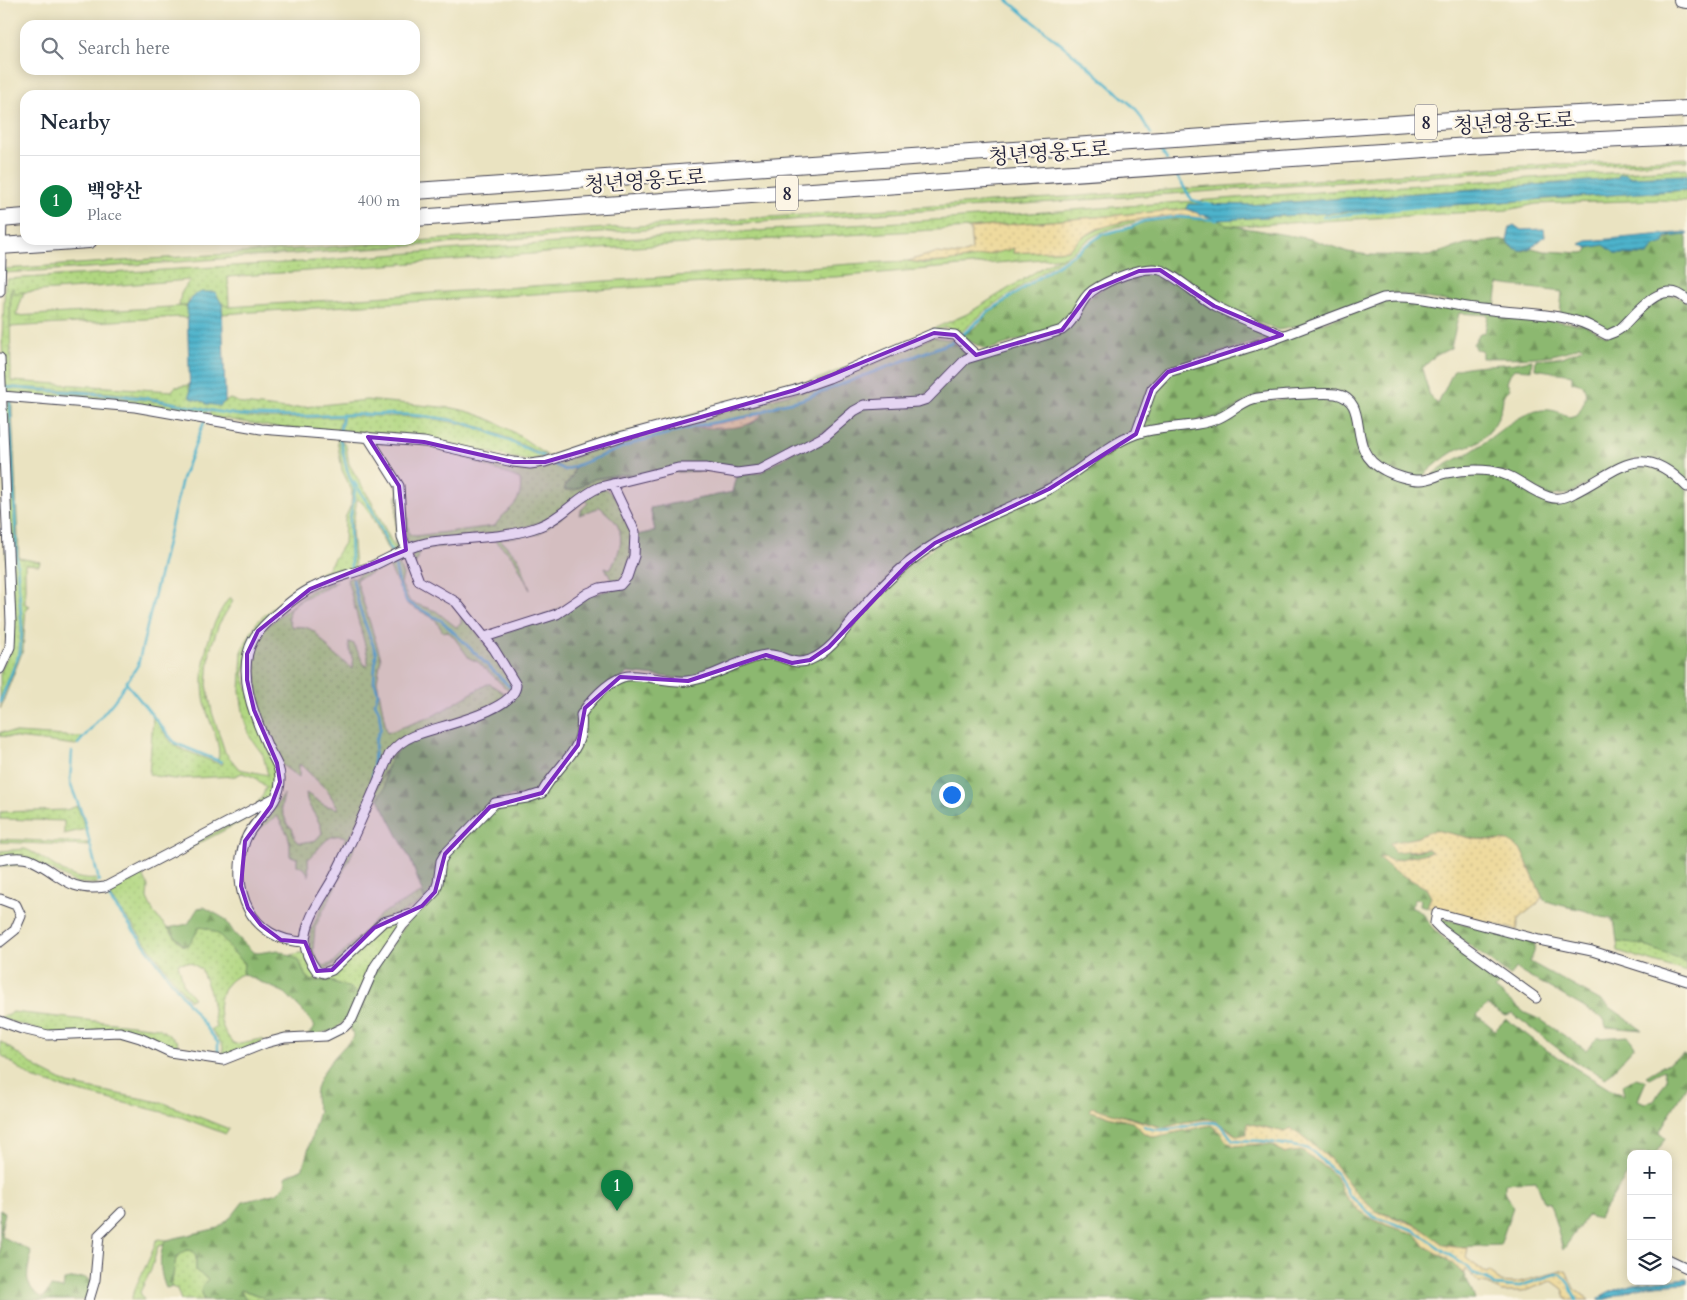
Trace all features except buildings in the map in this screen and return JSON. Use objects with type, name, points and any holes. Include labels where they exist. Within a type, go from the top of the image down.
[{"type":"highway","name":"청년영웅도로","points":[[420,191],[1485,118],[1687,108]]},
{"type":"highway","name":"청년영웅도로","points":[[420,218],[1532,142],[1687,136]]},
{"type":"highway","points":[[1,219],[20,217]]},
{"type":"highway","points":[[0,246],[20,245]]},
{"type":"main road","points":[[1681,0],[1687,1]]},
{"type":"street","points":[[0,292],[1,219]]},
{"type":"street","points":[[305,942],[281,940],[270,934],[254,918],[241,886],[240,868],[246,841],[251,829],[272,806],[280,782],[280,773],[258,726],[247,680],[247,654],[258,631],[310,588],[367,568],[406,550],[430,542],[519,531],[540,526],[589,491],[612,484],[678,468],[705,468],[736,473],[760,470],[825,436],[854,411],[865,405],[918,402],[927,399],[966,359],[1062,330],[1072,321],[1091,291],[1117,277],[1160,270],[1214,306],[1282,335]]},
{"type":"street","points":[[1136,434],[1152,388],[1168,372],[1264,343],[1383,298],[1397,296],[1555,317],[1584,323],[1607,335],[1620,330],[1639,308],[1655,296],[1682,295],[1687,300]]},
{"type":"street","points":[[1,391],[135,407],[261,429],[424,442],[530,464],[795,390],[830,378],[934,333],[955,335],[976,355]]},
{"type":"street","points":[[0,358],[12,622],[10,647],[0,670]]},
{"type":"street","points":[[0,1021],[22,1029],[48,1035],[120,1032],[140,1038],[170,1052],[223,1060],[266,1043],[285,1038],[326,1036],[344,1027],[352,1020],[375,966],[412,914],[429,900],[435,892],[440,861],[445,854],[466,835],[490,807],[502,800],[527,798],[542,793],[549,781],[578,745],[581,737],[581,716],[585,708],[620,677],[628,675],[662,681],[688,681],[702,678],[766,655],[792,663],[810,660],[829,647],[865,605],[908,564],[935,543],[1049,489],[1136,434],[1218,419],[1257,398],[1329,393],[1346,397],[1355,408],[1358,415],[1359,441],[1372,461],[1384,471],[1408,478],[1420,481],[1465,470],[1492,471],[1518,479],[1550,498],[1560,498],[1577,492],[1623,465],[1636,462],[1657,463],[1674,474],[1687,487]]},
{"type":"street","points":[[368,437],[399,486],[401,532],[406,550],[419,581],[456,602],[485,637],[515,680],[516,690],[509,698],[492,708],[411,737],[394,748],[389,755],[333,879],[318,904],[305,942],[312,964],[317,971],[324,973],[332,970],[383,922],[412,914]]},
{"type":"street","points":[[485,637],[557,614],[588,593],[600,588],[620,585],[627,577],[634,556],[635,532],[612,484]]},
{"type":"street","points":[[0,860],[30,859],[61,880],[73,885],[90,888],[105,887],[276,796]]},
{"type":"street","points":[[0,899],[16,905],[21,916],[15,930],[0,942]]},
{"type":"street","points":[[1536,998],[1442,930],[1435,923],[1437,914],[1539,940],[1592,951],[1687,981]]},
{"type":"street","points":[[89,1300],[95,1280],[99,1235],[122,1212]]},
{"type":"street","points":[[1672,1261],[1687,1268]]},
{"type":"highlighted area","points":[[1160,270],[1214,306],[1282,335],[1168,372],[1152,389],[1136,434],[1049,489],[935,543],[908,564],[829,647],[810,660],[792,663],[766,655],[688,681],[620,677],[585,708],[578,745],[542,793],[490,807],[445,854],[435,892],[422,906],[374,928],[332,970],[317,971],[305,942],[281,940],[261,925],[248,908],[241,886],[245,841],[271,806],[280,782],[277,763],[254,710],[247,680],[247,654],[258,631],[310,589],[406,550],[399,486],[368,437],[424,442],[513,462],[545,462],[795,390],[934,333],[955,335],[976,355],[1062,330],[1091,291],[1139,271]]},
{"type":"green space","points":[[1687,158],[1687,161],[1521,170],[103,267],[4,273],[4,269],[357,245],[420,245],[420,241],[1521,166]]},
{"type":"green space","points":[[1687,168],[1687,175],[1628,177],[1626,174],[1617,178],[1603,180],[1249,205],[1188,204],[1186,209],[970,228],[599,249],[228,277],[229,307],[222,304],[215,292],[189,299],[187,306],[179,306],[181,293],[190,280],[13,293],[13,288],[10,292],[11,381],[172,391],[175,387],[189,385],[190,398],[220,405],[230,399],[243,404],[287,409],[366,400],[452,408],[479,415],[503,426],[549,457],[489,430],[451,419],[398,414],[293,416],[240,414],[129,395],[4,386],[2,339],[5,284],[7,279],[301,262],[460,249],[949,219],[1373,188]]},
{"type":"green space","points":[[1687,190],[1687,201],[1658,200],[1536,204],[1508,210],[1238,226],[1227,225],[1218,220]]},
{"type":"green space","points":[[1145,218],[1100,233],[1065,257],[835,277],[783,278],[222,314],[222,304],[229,307],[866,263],[908,261],[926,264],[967,259],[1014,248],[1013,253],[1068,250],[1081,238],[1110,224]]},
{"type":"green space","points":[[1177,218],[1218,220],[1227,225],[1311,239],[1348,252],[1369,255],[1429,256],[1465,244],[1503,240],[1507,241],[1511,247],[1523,251],[1532,248],[1544,251],[1582,253],[1587,252],[1588,248],[1604,244],[1627,255],[1647,255],[1663,240],[1685,235],[1687,238],[1687,296],[1663,291],[1618,328],[1607,332],[1560,316],[1562,292],[1498,284],[1495,308],[1397,294],[1307,325],[1278,330],[1236,314],[1161,268],[1090,290],[1067,325],[987,350],[961,337],[978,325],[991,311],[1103,235],[1145,222]]},
{"type":"green space","points":[[1065,257],[988,309],[958,335],[946,327],[825,378],[558,455],[559,452],[823,377],[967,314],[1058,258]]},
{"type":"green space","points":[[1160,272],[1272,333],[1273,337],[1178,365],[1150,387],[1131,431],[1048,487],[934,542],[827,646],[802,660],[774,653],[687,679],[628,673],[583,707],[579,736],[541,792],[502,798],[443,852],[437,882],[425,900],[411,861],[379,799],[380,794],[385,788],[389,764],[404,744],[515,696],[519,685],[495,644],[496,637],[590,595],[621,587],[637,535],[655,531],[650,508],[733,492],[737,476],[761,472],[866,407],[918,404],[968,361],[1063,332],[1087,299],[1117,279]]},
{"type":"green space","points":[[11,288],[13,288],[13,293],[24,292],[16,316],[187,306],[188,319],[180,317],[10,327]]},
{"type":"green space","points":[[1674,295],[1687,302],[1687,484],[1636,459],[1568,494],[1550,496],[1504,472],[1432,475],[1472,451],[1521,417],[1545,410],[1558,412],[1570,418],[1577,416],[1585,400],[1583,385],[1572,382],[1572,375],[1535,369],[1536,359],[1563,357],[1583,348],[1581,345],[1558,354],[1546,356],[1482,358],[1482,350],[1475,349],[1473,344],[1480,333],[1485,332],[1488,315],[1459,313],[1451,348],[1435,356],[1422,369],[1430,396],[1438,404],[1454,370],[1473,366],[1512,364],[1532,360],[1531,370],[1514,369],[1510,374],[1507,383],[1510,389],[1503,396],[1501,411],[1494,425],[1484,437],[1478,442],[1451,453],[1420,479],[1385,469],[1369,455],[1347,396],[1257,396],[1217,417],[1142,431],[1150,399],[1169,373],[1397,298],[1583,325],[1607,336],[1656,297]]},
{"type":"green space","points":[[933,337],[954,340],[800,400],[781,403],[751,415],[636,441],[565,469],[554,463],[635,437],[829,383]]},
{"type":"green space","points":[[955,342],[966,355],[937,387],[918,400],[878,401],[759,468],[617,475],[594,479],[575,490],[564,490],[573,474],[574,468],[617,449],[693,428],[750,424],[772,408],[800,401]]},
{"type":"green space","points":[[3,388],[146,400],[208,410],[205,416],[8,393]]},
{"type":"green space","points":[[1329,395],[1349,404],[1367,458],[1407,480],[1492,473],[1560,500],[1624,467],[1656,464],[1687,489],[1687,962],[1643,945],[1617,942],[1615,926],[1610,918],[1544,900],[1521,850],[1508,841],[1475,839],[1435,830],[1415,838],[1391,843],[1410,852],[1428,849],[1433,852],[1391,861],[1384,857],[1393,870],[1426,888],[1431,897],[1427,907],[1420,905],[1421,900],[1416,898],[1411,907],[1424,914],[1428,923],[1447,941],[1505,979],[1495,989],[1525,1013],[1541,1020],[1586,1050],[1597,1038],[1628,1036],[1635,1046],[1606,1078],[1574,1061],[1513,1014],[1505,1016],[1487,1005],[1477,1015],[1495,1030],[1506,1019],[1548,1051],[1614,1092],[1624,1095],[1622,1085],[1636,1078],[1646,1081],[1638,1100],[1645,1103],[1654,1101],[1667,1079],[1664,1070],[1649,1078],[1646,1076],[1683,1054],[1687,1056],[1687,1085],[1659,1132],[1666,1138],[1658,1150],[1627,1150],[1627,1175],[1598,1219],[1587,1216],[1563,1250],[1550,1203],[1544,1202],[1536,1181],[1505,1183],[1505,1191],[1513,1207],[1500,1245],[1454,1247],[1444,1245],[1418,1226],[1405,1220],[1375,1211],[1356,1193],[1330,1159],[1291,1128],[1285,1132],[1248,1123],[1247,1134],[1237,1136],[1229,1129],[1207,1119],[1184,1122],[1164,1128],[1130,1117],[1089,1111],[1132,1122],[1144,1133],[1154,1137],[1211,1125],[1221,1133],[1225,1140],[1234,1146],[1261,1144],[1271,1145],[1285,1153],[1301,1151],[1333,1174],[1346,1197],[1361,1212],[1378,1222],[1416,1234],[1432,1251],[1459,1269],[1464,1275],[1475,1300],[265,1300],[261,1296],[242,1290],[241,1292],[246,1300],[204,1300],[201,1289],[208,1279],[196,1271],[196,1256],[193,1251],[186,1250],[176,1258],[171,1287],[166,1288],[160,1264],[162,1251],[167,1240],[218,1228],[232,1216],[243,1202],[277,1193],[286,1184],[285,1177],[303,1168],[319,1111],[315,1101],[319,1081],[331,1061],[354,1037],[349,1025],[371,977],[404,926],[430,901],[442,861],[491,808],[536,798],[575,753],[582,716],[607,689],[629,677],[673,684],[766,657],[810,662],[887,587],[936,545],[1136,436],[1205,423],[1250,402]]},
{"type":"green space","points":[[11,400],[20,402],[12,402],[19,558],[40,562],[39,565],[25,564],[25,604],[30,606],[26,608],[23,650],[0,709],[21,652],[23,629],[17,563]]},
{"type":"green space","points":[[9,401],[16,563],[21,628],[19,652],[0,700],[0,674],[7,657],[4,406]]},
{"type":"green space","points":[[211,410],[259,418],[341,417],[338,431],[272,427],[208,416]]},
{"type":"green space","points":[[344,416],[411,417],[463,424],[498,437],[543,458],[528,461],[417,437],[341,431]]},
{"type":"green space","points":[[337,439],[339,439],[346,470],[354,490],[349,519],[351,572],[308,585],[262,623],[243,674],[277,774],[274,796],[257,804],[266,787],[254,777],[242,773],[235,776],[174,779],[149,775],[153,717],[172,743],[179,748],[222,765],[223,762],[218,760],[219,748],[207,712],[203,683],[206,652],[210,637],[215,622],[230,597],[233,601],[219,624],[210,650],[207,685],[212,712],[225,752],[239,769],[268,775],[263,755],[250,737],[244,717],[240,692],[242,649],[257,622],[293,590],[328,568],[344,543],[345,518],[351,505],[352,491],[342,470]]},
{"type":"green space","points":[[341,439],[346,446],[349,464],[371,501],[395,549],[397,495],[398,548],[393,554],[372,508],[350,477]]},
{"type":"green space","points":[[441,449],[529,470],[552,464],[565,471],[574,468],[574,474],[565,485],[575,490],[594,479],[651,473],[612,482],[547,520],[519,529],[408,545],[394,470],[403,483],[405,491],[409,534],[415,536],[495,526],[517,501],[521,488],[520,479]]},
{"type":"green space","points":[[353,482],[371,509],[391,555],[367,509],[357,499],[352,530],[355,569],[352,571],[351,519],[355,497]]},
{"type":"green space","points":[[604,488],[609,491],[621,507],[632,531],[633,538],[632,553],[627,569],[619,581],[613,584],[605,567],[610,569],[617,557],[621,537],[619,530],[617,524],[600,507],[579,515],[588,503],[586,500],[538,534],[500,539],[519,559],[530,590],[514,558],[493,539],[420,550],[415,565],[412,555],[419,547],[520,533]]},
{"type":"green space","points":[[393,560],[404,562],[399,564],[403,575],[401,584],[410,602],[436,611],[456,627],[461,624],[461,613],[482,639],[514,686],[509,691],[478,662],[469,658],[453,636],[447,631],[443,632],[435,619],[407,604],[389,566],[356,579],[381,658],[377,681],[387,733],[433,716],[487,684],[508,696],[491,706],[401,740],[323,889],[346,837],[333,836],[324,842],[308,859],[309,876],[305,869],[297,865],[297,858],[290,856],[288,835],[277,816],[256,831],[247,841],[253,830],[269,816],[284,794],[281,808],[288,826],[292,828],[295,840],[301,843],[316,840],[322,833],[319,823],[308,803],[306,793],[324,805],[339,809],[327,790],[302,766],[299,764],[299,778],[281,764],[263,732],[249,680],[250,656],[261,631],[311,590],[337,581],[331,586],[295,604],[290,610],[288,618],[292,627],[312,630],[334,654],[353,669],[349,642],[354,644],[365,666],[368,665],[368,656],[347,579],[352,577],[353,579],[361,573]]},
{"type":"green space","points":[[0,732],[83,737],[76,745],[0,736]]},
{"type":"green space","points":[[385,771],[385,788],[373,806],[349,860],[315,927],[313,950],[318,961],[324,966],[333,963],[381,914],[421,893],[425,900],[398,915],[340,961],[324,970],[315,963],[311,953],[311,930]]},
{"type":"green space","points":[[77,806],[86,829],[64,834],[64,821],[0,819],[0,812],[66,810]]},
{"type":"green space","points":[[260,809],[265,809],[142,873],[148,886],[147,898],[154,913],[183,946],[200,927],[209,929],[220,936],[244,962],[243,974],[233,979],[221,995],[220,1016],[223,1027],[235,1044],[261,1039],[265,1041],[223,1058],[223,1046],[211,1029],[216,1028],[210,992],[201,969],[189,962],[178,963],[184,986],[194,998],[189,1000],[105,889]]},
{"type":"green space","points":[[0,839],[89,843],[89,846],[0,842]]},
{"type":"green space","points":[[25,849],[68,874],[86,879],[96,879],[97,884],[76,883],[52,870],[0,856],[0,851]]},
{"type":"green space","points":[[29,861],[60,882],[25,865],[0,866],[0,862]]},
{"type":"green space","points":[[204,907],[225,919],[234,933],[253,952],[278,950],[299,960],[306,977],[311,981],[330,981],[350,988],[361,997],[356,1009],[335,1030],[307,1036],[315,1027],[303,1011],[285,993],[243,974],[244,962],[215,932],[200,927],[189,945],[184,946],[168,928],[188,924],[198,908]]},
{"type":"green space","points":[[1441,918],[1535,942],[1530,962],[1603,1002],[1642,1030],[1606,1027],[1604,1019],[1515,968],[1510,976],[1439,922]]},
{"type":"green space","points":[[402,920],[361,997],[338,983],[310,980],[291,955],[304,952],[324,976],[384,924]]},
{"type":"green space","points":[[1617,942],[1643,945],[1687,962],[1687,972],[1618,951]]},
{"type":"green space","points":[[13,1012],[159,1028],[178,1042],[175,1051],[141,1036],[48,1033],[0,1018]]},
{"type":"green space","points":[[0,1041],[39,1069],[68,1084],[164,1103],[229,1129],[226,1134],[175,1115],[79,1092],[32,1078],[0,1054]]},
{"type":"green space","points":[[0,1210],[5,1213],[1,1230],[3,1237],[31,1251],[28,1278],[31,1288],[43,1298],[51,1287],[63,1289],[64,1280],[83,1277],[92,1281],[86,1300],[0,1300]]},
{"type":"green space","points":[[159,1239],[167,1240],[163,1245],[158,1246],[151,1270],[140,1292],[144,1300],[131,1300],[156,1241]]},
{"type":"green space","points":[[186,1250],[193,1251],[196,1256],[196,1271],[209,1279],[202,1296],[204,1300],[181,1300],[177,1289],[171,1287],[176,1258]]},
{"type":"green space","points":[[240,1291],[262,1296],[265,1300],[246,1300]]},
{"type":"sand","points":[[1186,209],[1218,220],[1177,215],[1126,221],[1097,229],[1081,238],[1068,250],[1013,253],[1014,248],[988,255],[947,261],[908,261],[935,253],[959,255],[972,250],[970,228]]},
{"type":"sand","points":[[763,412],[757,419],[742,426],[732,428],[695,428],[751,417]]},
{"type":"sand","points":[[1435,830],[1475,839],[1508,841],[1521,850],[1542,897],[1537,904],[1519,918],[1517,930],[1427,907],[1431,897],[1426,888],[1393,870],[1379,858],[1384,857],[1392,861],[1432,852],[1428,849],[1394,852],[1390,843],[1415,838]]},
{"type":"sand","points":[[1091,1107],[1164,1128],[1184,1122],[1207,1119],[1216,1121],[1237,1136],[1247,1134],[1247,1123],[1285,1132],[1291,1128],[1330,1159],[1356,1193],[1375,1211],[1418,1226],[1444,1245],[1468,1247],[1466,1258],[1486,1273],[1490,1271],[1500,1282],[1515,1283],[1566,1270],[1574,1289],[1589,1300],[1567,1300],[1563,1289],[1552,1281],[1522,1292],[1501,1292],[1488,1284],[1479,1283],[1465,1269],[1464,1274],[1446,1258],[1425,1246],[1416,1234],[1378,1222],[1361,1212],[1346,1197],[1333,1174],[1301,1151],[1285,1153],[1272,1145],[1261,1144],[1234,1146],[1225,1140],[1221,1133],[1211,1125],[1154,1137],[1144,1133],[1132,1122],[1089,1111]]},
{"type":"water","points":[[1626,174],[1629,177],[1687,175],[1687,190],[1218,220],[1186,209],[1188,204],[1249,205],[1603,180],[1617,178],[1619,175]]},
{"type":"water","points":[[1514,225],[1521,230],[1544,229],[1545,236],[1531,247],[1521,250],[1516,249],[1507,241],[1510,227]]},
{"type":"water","points":[[1687,232],[1687,235],[1666,237],[1664,243],[1654,246],[1648,255],[1616,254],[1604,245],[1588,248],[1580,244],[1587,241]]},
{"type":"water","points":[[202,292],[215,292],[222,304],[225,401],[220,406],[206,404],[205,402],[190,398],[187,306],[194,295]]},
{"type":"water","points":[[1687,1278],[1687,1283],[1672,1284],[1672,1279]]},
{"type":"water","points":[[1629,1285],[1659,1285],[1631,1290],[1610,1298],[1597,1300],[1607,1293]]},
{"type":"waterway","points":[[1007,0],[1083,62],[1136,109],[1151,134]]},
{"type":"waterway","points":[[1158,145],[1167,160]]},
{"type":"waterway","points":[[1175,173],[1192,200],[1210,205]]},
{"type":"waterway","points":[[1642,191],[1653,191]]},
{"type":"waterway","points":[[1519,199],[1528,200],[1540,197]]},
{"type":"waterway","points":[[1323,217],[1436,205]]},
{"type":"waterway","points":[[961,336],[990,311],[1103,234],[1132,227],[1144,221],[1177,217],[1218,220]]},
{"type":"waterway","points":[[555,465],[565,470],[637,442],[700,425],[751,416],[781,404],[800,400],[952,342]]},
{"type":"waterway","points":[[4,387],[143,398],[240,415],[372,414],[425,416],[475,426],[543,456]]},
{"type":"waterway","points":[[0,702],[20,652],[22,629],[17,563],[10,401]]},
{"type":"waterway","points":[[340,431],[343,415]]},
{"type":"waterway","points":[[78,744],[114,701],[138,665],[182,479],[204,422]]},
{"type":"waterway","points":[[340,439],[347,470],[355,490],[350,519],[351,571]]},
{"type":"waterway","points":[[354,482],[371,508],[392,553]]},
{"type":"waterway","points":[[394,561],[400,588],[407,602],[442,621],[510,687]]},
{"type":"waterway","points":[[353,580],[360,610],[376,653],[374,681],[378,692],[375,703],[379,711],[381,728],[376,739],[372,781]]},
{"type":"waterway","points":[[127,684],[175,743],[221,762]]},
{"type":"waterway","points":[[72,752],[70,783],[84,819],[99,881]]},
{"type":"waterway","points":[[104,891],[218,1043],[218,1053]]},
{"type":"waterway","points":[[1144,1126],[1164,1130],[1213,1122],[1222,1126],[1233,1140],[1263,1141],[1305,1148],[1313,1152],[1337,1174],[1349,1195],[1374,1217],[1414,1230],[1467,1267],[1473,1274],[1487,1279],[1494,1285],[1517,1287],[1556,1274],[1562,1275],[1569,1284],[1576,1300]]},
{"type":"place","name":"백양산","points":[[617,1211]]}]
